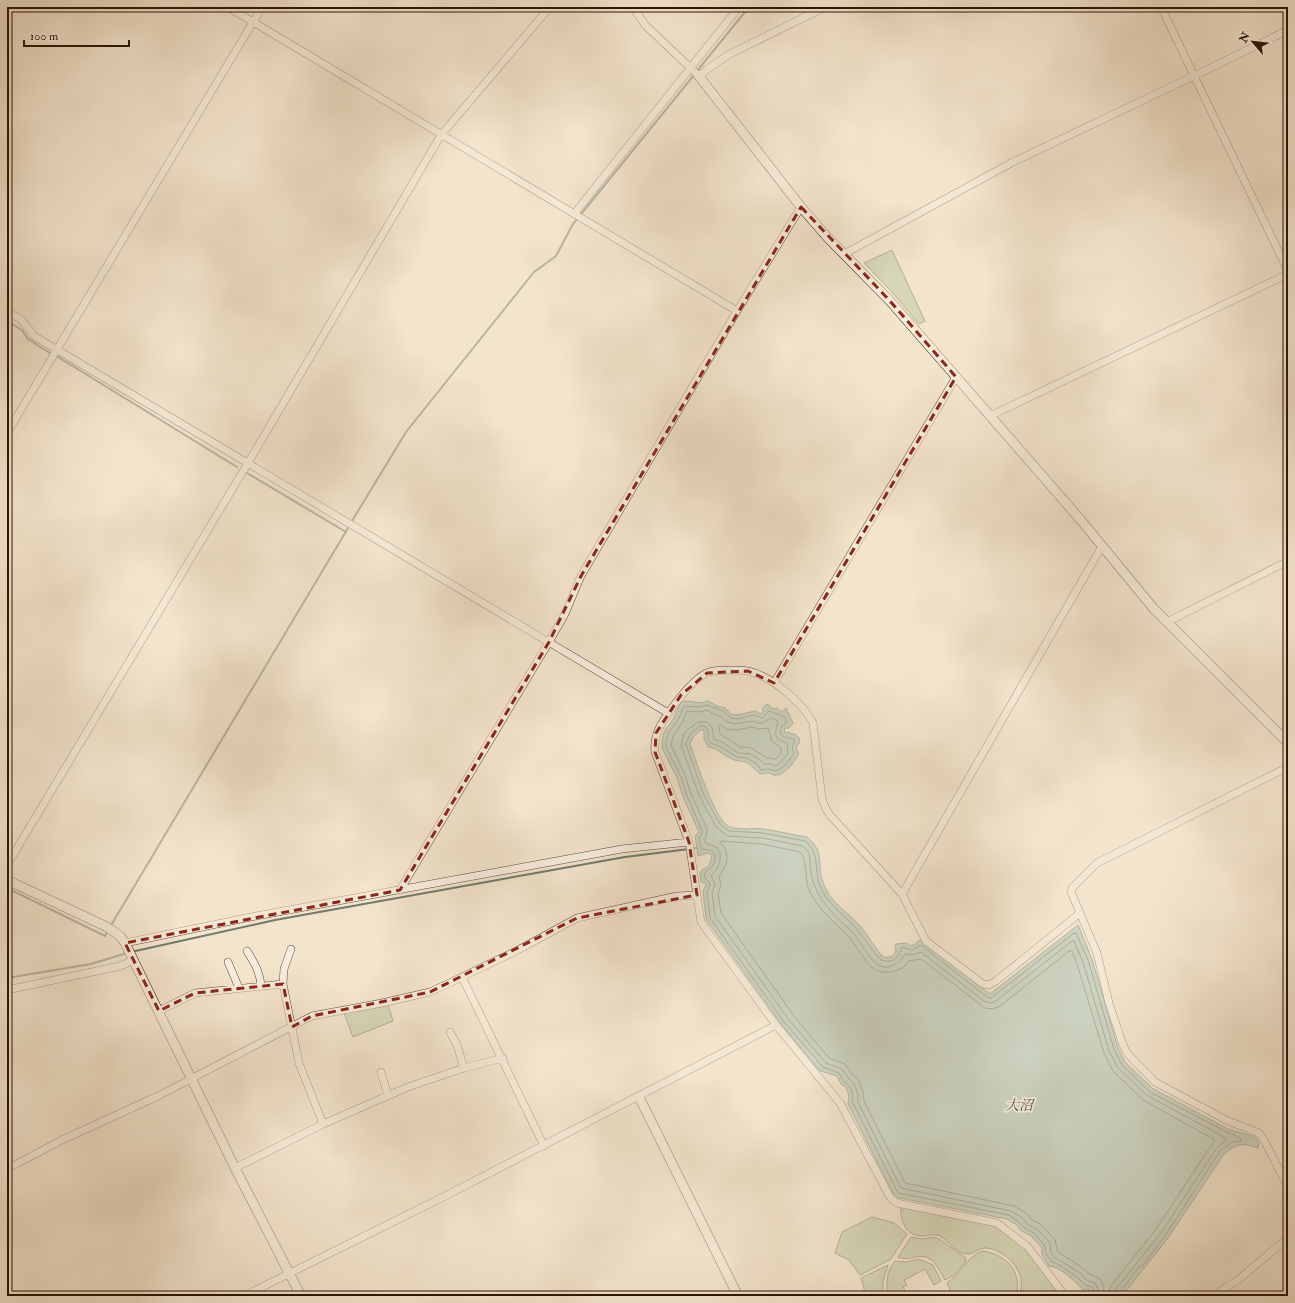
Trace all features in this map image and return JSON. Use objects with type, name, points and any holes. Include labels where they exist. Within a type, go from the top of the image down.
[{"type":"street","points":[[228,7],[737,311]]},
{"type":"street","points":[[7,433],[262,7]]},
{"type":"street","points":[[7,865],[248,463],[441,135],[550,7]]},
{"type":"street","points":[[633,7],[645,25],[695,72],[801,207],[828,238],[890,301],[1102,546],[1154,609],[1288,743]]},
{"type":"street","points":[[578,216],[662,106],[695,72],[740,7]]},
{"type":"street","points":[[695,72],[706,70],[728,55],[825,7]]},
{"type":"street","points":[[990,416],[1288,273],[1161,7]]},
{"type":"street","points":[[844,254],[1013,162],[1288,30]]},
{"type":"street","points":[[400,890],[549,642],[565,614],[581,576],[737,311],[801,207]]},
{"type":"street","points":[[7,312],[21,319],[34,336],[668,713]]},
{"type":"street","points":[[774,683],[956,377]]},
{"type":"street","points":[[902,894],[1102,546]]},
{"type":"street","points":[[1167,622],[1288,561]]},
{"type":"street","points":[[1065,1296],[1028,1247],[997,1223],[897,1203],[892,1200],[840,1103],[776,1025],[701,922],[699,917],[690,847],[655,752],[654,742],[656,733],[681,695],[707,673],[717,670],[748,671],[774,683],[800,706],[813,723],[822,799],[825,807],[902,894],[926,940],[983,984],[989,985],[996,981],[1080,913]]},
{"type":"street","points":[[1288,767],[1097,863],[1072,888],[1071,892],[1097,953],[1109,1003],[1127,1053],[1155,1082],[1226,1120],[1259,1133],[1288,1187]]},
{"type":"street","points":[[126,945],[256,916],[622,849],[690,847]]},
{"type":"street","points":[[7,880],[110,928],[120,936],[133,958],[235,1168],[301,1296]]},
{"type":"street","points":[[7,1169],[62,1140],[160,1095],[312,1016],[382,1003],[430,992],[518,950],[577,918],[677,896],[697,894]]},
{"type":"street","points":[[291,949],[284,969],[283,984],[299,1064],[323,1124]]},
{"type":"street","points":[[247,951],[257,968],[262,986]]},
{"type":"street","points":[[7,990],[120,966],[133,958]]},
{"type":"street","points":[[228,962],[239,988]]},
{"type":"street","points":[[462,977],[503,1058],[544,1146]]},
{"type":"street","points":[[159,1011],[195,993],[283,984]]},
{"type":"street","points":[[244,1296],[544,1146],[776,1025]]},
{"type":"street","points":[[450,1032],[457,1044],[464,1068]]},
{"type":"street","points":[[235,1168],[323,1124],[408,1087],[464,1068],[503,1058]]},
{"type":"street","points":[[381,1072],[388,1096]]},
{"type":"street","points":[[639,1097],[738,1296]]},
{"type":"street","points":[[1213,1296],[1238,1280],[1288,1238]]},
{"type":"highlighted area","points":[[801,207],[890,301],[956,377],[774,683],[748,671],[707,673],[681,695],[656,733],[655,752],[689,842],[697,895],[577,918],[430,992],[312,1016],[292,1027],[283,984],[195,993],[159,1011],[125,943],[400,890],[549,642],[581,576]]},
{"type":"shaded area","points":[[892,250],[925,321],[919,324],[892,292],[864,263]]},
{"type":"shaded area","points":[[388,1004],[393,1021],[353,1037],[344,1013]]},
{"type":"shaded area","points":[[904,1206],[943,1216],[993,1224],[1026,1248],[1061,1296],[1021,1296],[1021,1278],[1019,1272],[1007,1257],[996,1251],[985,1248],[968,1254],[957,1250],[940,1236],[916,1235],[908,1231],[903,1223],[901,1208]]},
{"type":"shaded area","points":[[872,1217],[894,1223],[907,1234],[891,1259],[860,1275],[849,1260],[835,1253],[842,1232]]},
{"type":"shaded area","points":[[911,1237],[922,1239],[934,1237],[939,1239],[965,1257],[966,1261],[954,1275],[945,1280],[934,1263],[926,1257],[922,1256],[905,1259],[898,1257]]},
{"type":"shaded area","points":[[982,1251],[999,1256],[1013,1268],[1017,1282],[1018,1296],[953,1296],[947,1283],[972,1257]]},
{"type":"shaded area","points":[[919,1259],[933,1265],[941,1281],[934,1285],[925,1269],[904,1280],[907,1285],[903,1287],[905,1291],[899,1294],[899,1296],[886,1296],[888,1274],[895,1261],[906,1262]]},
{"type":"shaded area","points":[[888,1265],[883,1281],[883,1296],[864,1296],[864,1288],[861,1278]]},
{"type":"water","name":"大沼","points":[[686,701],[701,703],[707,701],[725,708],[731,714],[737,715],[755,711],[761,714],[763,712],[763,708],[767,704],[773,709],[777,708],[782,712],[786,708],[793,723],[789,728],[785,728],[784,732],[795,734],[800,741],[796,748],[799,754],[795,761],[782,774],[760,774],[748,763],[732,759],[717,750],[708,747],[704,739],[704,730],[701,730],[693,737],[690,744],[712,803],[724,823],[730,827],[764,829],[807,837],[817,848],[819,853],[821,875],[826,889],[834,901],[861,927],[883,957],[894,955],[896,951],[896,944],[906,943],[912,946],[920,940],[990,994],[1078,925],[1092,959],[1118,1048],[1125,1062],[1152,1088],[1228,1129],[1255,1137],[1259,1142],[1258,1148],[1240,1145],[1224,1154],[1168,1238],[1122,1296],[1086,1296],[1089,1289],[1083,1290],[1063,1272],[1049,1266],[1043,1255],[1042,1248],[1031,1236],[1020,1230],[1017,1225],[1007,1219],[895,1197],[848,1104],[849,1096],[846,1087],[841,1084],[837,1076],[820,1071],[782,1025],[706,919],[703,891],[706,885],[705,883],[701,882],[700,873],[709,866],[712,855],[708,853],[698,856],[695,836],[699,832],[683,797],[677,778],[662,748],[664,732],[674,718],[681,702]]},
{"type":"waterway","points":[[697,71],[749,7]]},
{"type":"waterway","points":[[352,521],[406,432],[534,272],[556,256],[573,224],[694,75]]},
{"type":"waterway","points":[[7,321],[22,330],[28,339],[50,353]]},
{"type":"waterway","points":[[58,357],[237,467]]},
{"type":"waterway","points":[[247,473],[346,532]]},
{"type":"waterway","points":[[110,927],[348,528]]},
{"type":"waterway","points":[[131,952],[275,920],[625,857],[697,848]]},
{"type":"waterway","points":[[7,888],[105,936],[108,930]]},
{"type":"waterway","points":[[7,978],[91,964],[127,953]]}]
